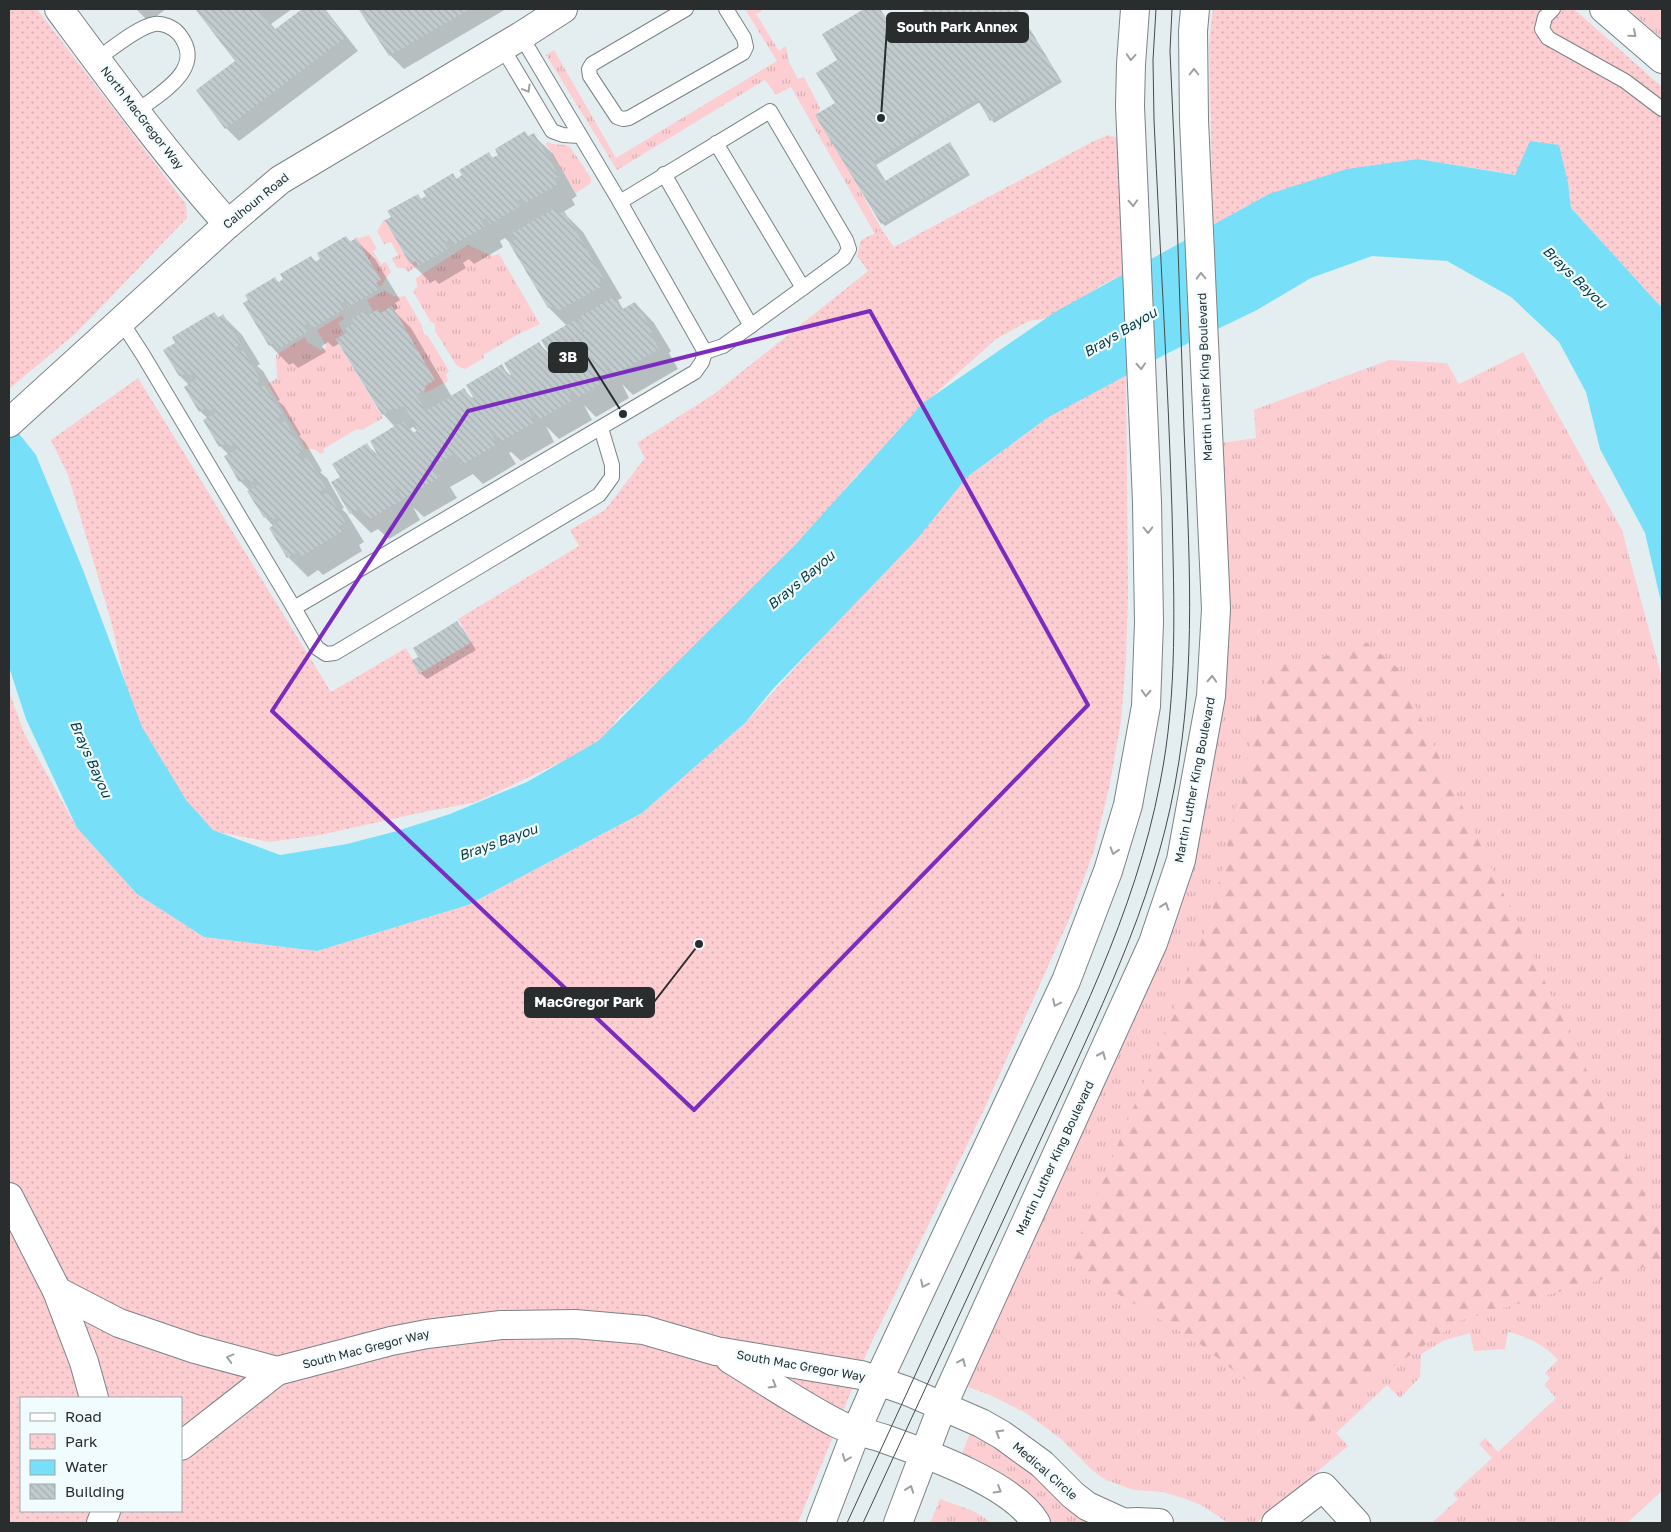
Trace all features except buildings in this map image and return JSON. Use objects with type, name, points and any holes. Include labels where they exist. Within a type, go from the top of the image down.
[{"type":"main road","name":"North MacGregor Way","points":[[58,9],[206,201],[228,224]]},
{"type":"main road","name":"Calhoun Road","points":[[9,423],[228,224],[280,180],[512,42],[563,9]]},
{"type":"main road","points":[[821,1523],[857,1429],[878,1381],[1066,981],[1108,871],[1128,804],[1146,706],[1149,622],[1146,482],[1131,154],[1131,64],[1136,9]]},
{"type":"main road","name":"Martin Luther King Boulevard","points":[[898,1523],[942,1407],[1153,943],[1181,860],[1211,696],[1216,609],[1194,120],[1193,31],[1195,9]]},
{"type":"main road","points":[[1604,9],[1662,59]]},
{"type":"main road","points":[[9,1197],[57,1291],[84,1362],[94,1397]]},
{"type":"main road","name":"South Mac Gregor Way","points":[[57,1291],[119,1322],[195,1349],[277,1371],[391,1341],[427,1334],[501,1325],[575,1324],[644,1330],[716,1351],[861,1375],[907,1391],[942,1407]]},
{"type":"main road","name":"South Mac Gregor Way","points":[[716,1351],[840,1425],[857,1429],[923,1454]]},
{"type":"main road","points":[[182,1445],[277,1371]]},
{"type":"main road","name":"Medical Circle","points":[[942,1407],[981,1424],[1023,1449],[1042,1464],[1073,1496],[1086,1506],[1120,1523],[1159,1523]]},
{"type":"main road","points":[[923,1454],[957,1467],[999,1490],[1020,1505],[1036,1523]]},
{"type":"main road","points":[[1276,1523],[1323,1487],[1356,1523]]},
{"type":"lane","points":[[686,9],[592,64],[589,69],[590,76],[617,117],[629,118],[743,53],[746,47],[744,38],[726,9]]},
{"type":"lane","points":[[1553,9],[1545,17],[1542,29],[1548,38],[1625,81],[1662,109]]},
{"type":"lane","points":[[96,60],[143,28],[155,24],[166,25],[176,31],[182,38],[187,50],[187,64],[180,78],[136,112]]},
{"type":"lane","points":[[512,42],[552,131],[563,135],[580,136]]},
{"type":"lane","points":[[294,608],[695,372],[702,362],[705,352],[620,202],[580,136],[512,42]]},
{"type":"lane","points":[[620,202],[770,111],[846,240],[849,249],[844,258],[723,346],[705,352]]},
{"type":"lane","points":[[716,143],[803,288]]},
{"type":"lane","points":[[664,174],[752,326]]},
{"type":"lane","points":[[121,321],[317,648],[326,654],[335,653],[599,494],[612,476],[612,464],[601,428]]},
{"type":"highlighted area","points":[[870,311],[1088,705],[694,1110],[272,711],[468,411]]},
{"type":"green space","points":[[9,9],[37,9],[186,204],[187,218],[75,334],[9,389]]},
{"type":"green space","points":[[745,9],[760,9],[762,11],[756,14],[779,51],[786,46],[789,62],[798,79],[804,77],[820,108],[818,113],[882,230],[875,234],[791,87],[776,95],[765,80],[617,170],[546,55],[554,50],[616,158],[777,61]]},
{"type":"green space","points":[[1213,9],[1574,9],[1662,87],[1662,308],[1571,208],[1568,183],[1418,159],[1269,194],[1213,225],[1209,46]]},
{"type":"green space","points":[[1628,9],[1662,9],[1662,39],[1630,11]]},
{"type":"green space","points":[[1108,135],[1119,138],[1122,275],[1098,287],[1083,303],[1049,318],[1029,321],[996,339],[936,393],[855,477],[770,579],[618,718],[602,743],[476,802],[320,835],[269,842],[214,831],[166,787],[134,723],[111,621],[68,475],[51,440],[138,378],[331,692],[406,648],[420,673],[471,641],[458,619],[579,546],[570,530],[605,510],[645,458],[637,443],[714,394],[868,271],[857,256],[861,240],[882,230],[894,247]]},
{"type":"green space","points":[[547,142],[570,147],[591,178],[591,183],[576,193],[546,144]]},
{"type":"green space","points":[[384,220],[386,220],[419,265],[408,272],[404,268],[397,268],[392,259],[398,255],[391,242],[384,244],[377,231]]},
{"type":"green space","points":[[369,235],[377,249],[373,251],[381,264],[386,262],[391,272],[379,288],[376,283],[380,280],[355,237],[360,238]]},
{"type":"green space","points":[[468,245],[492,256],[499,254],[540,324],[483,355],[484,358],[465,369],[457,366],[435,331],[435,324],[430,321],[413,291],[417,287],[416,278]]},
{"type":"green space","points":[[385,290],[394,296],[405,296],[422,326],[423,333],[428,336],[449,371],[446,375],[448,381],[425,393],[423,388],[433,381],[389,308],[376,316],[367,300]]},
{"type":"green space","points":[[342,315],[344,319],[338,323],[344,334],[336,339],[383,418],[362,430],[357,429],[323,449],[325,452],[321,454],[314,449],[306,449],[268,384],[277,378],[276,355],[305,337],[307,342],[321,350],[327,347],[317,330]]},
{"type":"green space","points":[[1523,352],[1622,530],[1662,678],[1662,1491],[1627,1523],[1432,1523],[1458,1499],[1453,1494],[1492,1458],[1479,1444],[1485,1438],[1498,1452],[1556,1398],[1544,1385],[1550,1378],[1545,1373],[1558,1360],[1548,1350],[1529,1339],[1508,1332],[1505,1349],[1474,1351],[1470,1333],[1445,1340],[1421,1354],[1420,1377],[1400,1398],[1387,1385],[1336,1433],[1348,1446],[1256,1523],[1228,1523],[1203,1506],[1183,1498],[1163,1492],[1134,1490],[1106,1480],[1093,1471],[1061,1439],[1026,1413],[990,1395],[968,1387],[1006,1294],[1172,925],[1205,808],[1224,685],[1221,443],[1256,438],[1254,410],[1389,360],[1447,363],[1459,384]]},
{"type":"green space","points":[[1126,373],[1128,593],[1126,660],[1121,722],[1109,788],[1094,850],[1071,915],[981,1116],[867,1352],[798,1523],[9,1523],[9,691],[24,733],[77,828],[137,894],[204,937],[317,951],[468,905],[642,813],[745,723],[967,477],[1047,418]]},
{"type":"green space","points":[[1365,642],[1397,667],[1662,1231],[1662,1262],[1462,1320],[1305,1426],[1196,1341],[1068,1264],[1211,916],[1269,663],[1304,664]]},
{"type":"green space","points":[[970,1433],[997,1446],[1030,1471],[1063,1499],[1087,1523],[1049,1523],[961,1456]]},
{"type":"green space","points":[[940,1499],[973,1511],[992,1523],[930,1523]]},
{"type":"water","name":"Brays Bayou","points":[[1530,141],[1559,145],[1568,183],[1571,208],[1662,308],[1662,606],[1645,533],[1600,449],[1586,392],[1559,342],[1511,297],[1447,261],[1372,256],[1311,278],[1257,310],[1168,353],[1047,418],[967,477],[918,538],[772,690],[745,723],[642,813],[468,905],[317,951],[204,937],[137,894],[77,828],[26,719],[9,667],[9,421],[36,455],[83,570],[142,727],[186,800],[213,830],[280,855],[347,844],[397,831],[450,814],[527,782],[598,741],[794,546],[923,403],[1055,312],[1269,194],[1347,169],[1418,159],[1515,175]]},
{"type":"tram line","points":[[847,1523],[1100,973],[1135,879],[1149,832],[1160,783],[1170,715],[1174,613],[1170,462],[1154,120],[1153,60],[1156,9]]},
{"type":"tram line","points":[[863,1523],[1084,1046],[1121,961],[1153,874],[1175,784],[1186,696],[1190,607],[1170,51],[1172,9]]},
{"type":"place","name":"South Park Annex","points":[[881,118]]},
{"type":"place","name":"3B","points":[[623,414]]},
{"type":"place","name":"MacGregor Park","points":[[699,944]]}]
